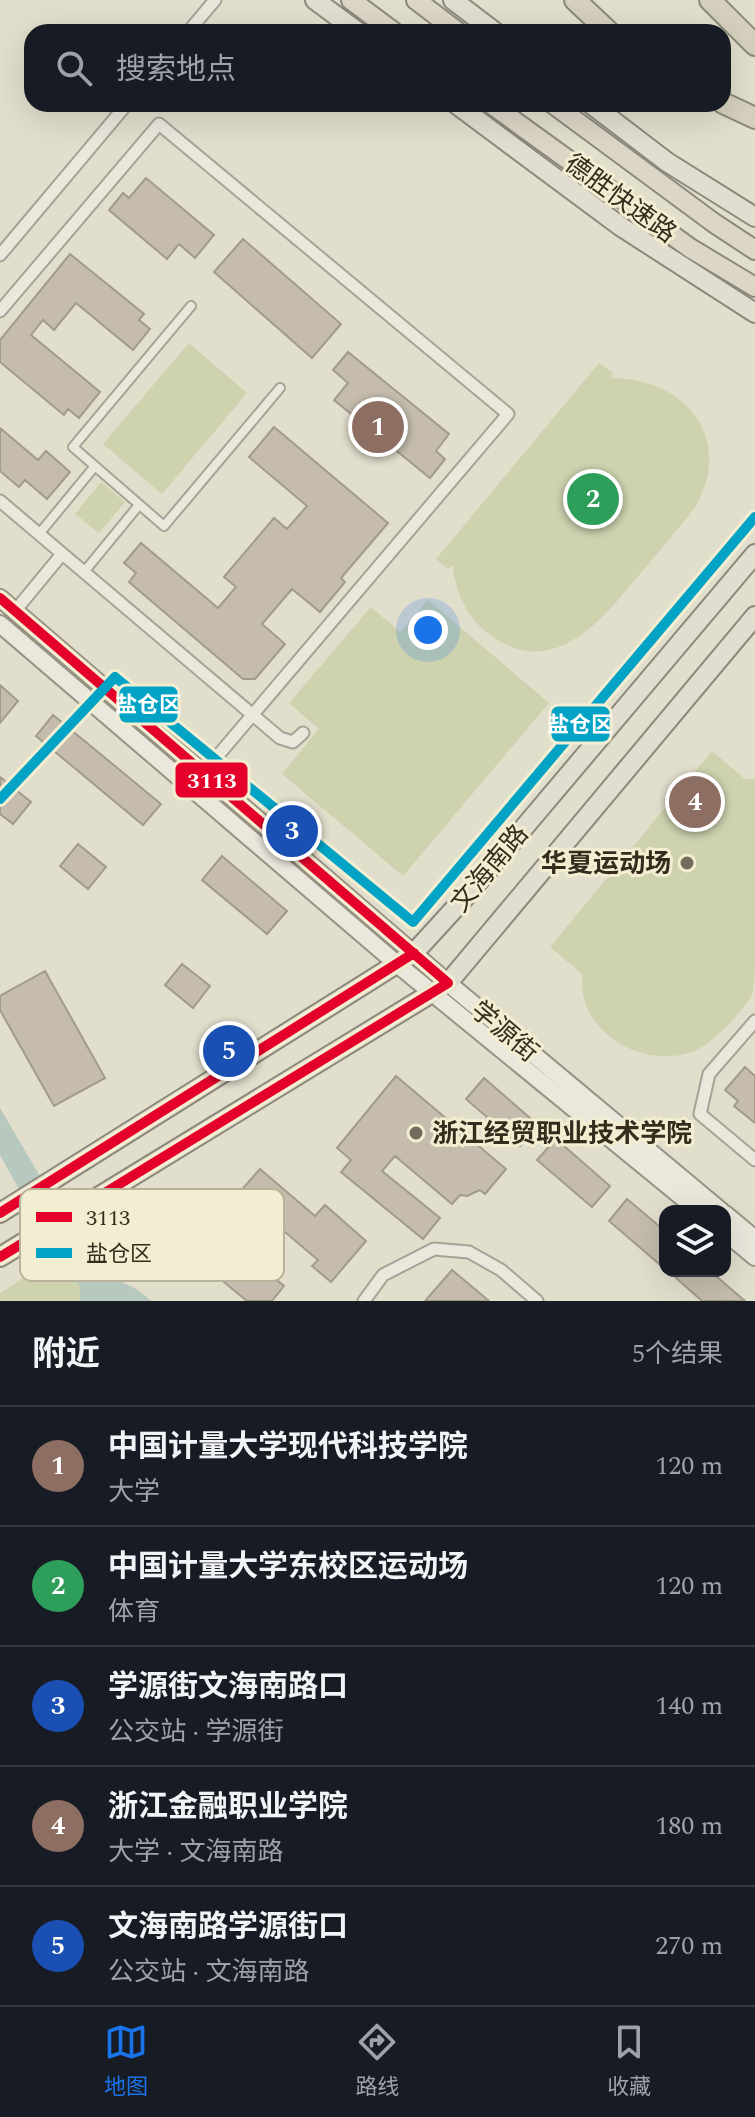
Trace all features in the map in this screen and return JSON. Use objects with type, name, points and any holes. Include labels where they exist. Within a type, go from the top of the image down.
[{"type":"highway","points":[[416,0],[448,24]]},
{"type":"highway","points":[[575,0],[600,24]]},
{"type":"highway","points":[[710,0],[755,45]]},
{"type":"highway","points":[[357,5],[383,24]]},
{"type":"highway","points":[[731,107],[753,117]]},
{"type":"highway","name":"德胜快速路","points":[[502,112],[690,248],[755,287]]},
{"type":"highway","name":"德胜快速路","points":[[564,112],[755,250]]},
{"type":"main road","points":[[315,0],[347,24]]},
{"type":"main road","points":[[453,0],[484,24]]},
{"type":"main road","points":[[467,112],[620,226],[755,313]]},
{"type":"main road","points":[[601,112],[667,162],[755,217]]},
{"type":"main road","name":"文海南路","points":[[40,1189],[414,953],[467,895],[755,554]]},
{"type":"main road","name":"学源街","points":[[0,598],[414,953],[440,988],[713,1205]]},
{"type":"main road","name":"文海南路","points":[[115,1189],[440,988],[755,616]]},
{"type":"main road","points":[[0,624],[397,964],[440,988],[692,1205]]},
{"type":"main road","name":"学源街","points":[[731,1220],[755,1239]]},
{"type":"main road","points":[[731,1237],[755,1257]]},
{"type":"main road","name":"文海南路","points":[[0,1257],[20,1245]]},
{"type":"street","points":[[195,24],[215,0]]},
{"type":"street","points":[[0,255],[120,112]]},
{"type":"street","points":[[0,311],[159,124],[508,414],[204,772]]},
{"type":"street","points":[[191,306],[73,447],[164,526],[280,388]]},
{"type":"street","points":[[39,534],[95,466]]},
{"type":"street","points":[[0,501],[280,738],[293,742],[303,733]]},
{"type":"street","points":[[84,572],[139,505]]},
{"type":"street","points":[[15,611],[62,554]]},
{"type":"street","points":[[755,1021],[709,1074],[700,1114],[755,1160]]},
{"type":"street","points":[[364,1301],[383,1275],[434,1249],[469,1252],[501,1270],[537,1301]]},
{"type":"green space","points":[[189,343],[247,393],[162,494],[103,444]]},
{"type":"green space","points":[[599,363],[613,373],[611,378],[638,381],[662,389],[681,401],[696,417],[706,437],[709,459],[706,483],[694,509],[594,625],[557,648],[537,652],[516,648],[484,631],[470,615],[460,596],[453,565],[448,569],[436,559]]},
{"type":"green space","points":[[101,482],[125,502],[99,533],[75,514]]},
{"type":"green space","points":[[428,600],[549,703],[403,876],[282,774],[319,729],[289,703],[371,607],[400,632]]},
{"type":"green space","name":"华夏运动场","points":[[712,751],[745,779],[755,779],[753,993],[726,1027],[700,1048],[677,1055],[647,1054],[619,1043],[596,1023],[585,1001],[582,974],[550,947]]},
{"type":"green space","points":[[20,1281],[77,1281],[95,1301],[0,1301],[0,1293]]},
{"type":"shaded area","points":[[0,1108],[48,1189],[20,1191],[0,1155]]},
{"type":"shaded area","points":[[76,1281],[120,1281],[152,1301],[80,1301],[80,1286]]},
{"type":"building","points":[[146,178],[214,235],[195,258],[179,244],[167,259],[109,210],[123,193],[129,198]]},
{"type":"building","points":[[243,239],[341,324],[312,358],[214,272]]},
{"type":"building","points":[[70,254],[144,314],[139,320],[150,329],[133,350],[76,303],[54,330],[43,320],[31,335],[100,392],[79,418],[68,409],[64,415],[0,362],[0,340]]},
{"type":"building","points":[[348,352],[449,434],[436,451],[445,459],[430,478],[334,400],[348,383],[333,370]]},
{"type":"building","points":[[274,427],[388,523],[341,578],[345,582],[320,612],[292,589],[262,624],[285,644],[255,679],[243,679],[129,582],[136,573],[124,563],[141,543],[218,608],[236,587],[224,577],[274,518],[287,529],[307,506],[249,457]]},
{"type":"building","points":[[0,428],[38,460],[46,451],[70,472],[47,499],[25,480],[19,487],[0,471]]},
{"type":"building","points":[[0,685],[18,701],[0,723]]},
{"type":"building","points":[[53,715],[161,804],[143,825],[36,736]]},
{"type":"building","points":[[0,777],[31,802],[13,824],[0,814]]},
{"type":"building","points":[[78,844],[106,867],[88,889],[60,866]]},
{"type":"building","points":[[222,856],[287,911],[267,934],[202,880]]},
{"type":"building","points":[[182,964],[210,986],[193,1008],[165,985]]},
{"type":"building","points":[[45,971],[105,1078],[54,1106],[0,1010],[0,996]]},
{"type":"building","points":[[745,1067],[755,1076],[755,1123],[734,1106],[738,1101],[725,1090]]},
{"type":"building","points":[[396,1076],[506,1169],[485,1194],[480,1190],[467,1196],[460,1195],[452,1204],[395,1156],[382,1171],[440,1218],[423,1239],[341,1172],[351,1160],[337,1148]]},
{"type":"building","points":[[484,1078],[538,1125],[520,1146],[466,1099]]},
{"type":"building","points":[[556,1139],[610,1186],[592,1207],[537,1160]]},
{"type":"building","points":[[260,1169],[283,1189],[242,1189]]},
{"type":"building","points":[[284,1190],[315,1216],[325,1205],[366,1241],[331,1282],[312,1266],[318,1260],[284,1231]]},
{"type":"building","points":[[627,1199],[659,1226],[659,1264],[609,1221]]},
{"type":"building","points":[[452,1270],[489,1301],[425,1301]]},
{"type":"building","points":[[717,1277],[745,1301],[702,1301],[676,1278]]},
{"type":"building","points":[[223,1281],[278,1281],[284,1286],[272,1301],[247,1301]]},
{"type":"transit line","name":"盐仓区","points":[[0,799],[115,677],[413,922],[755,517]]},
{"type":"transit line","name":"3113","points":[[0,598],[448,983],[111,1189]]},
{"type":"transit line","name":"3113","points":[[38,1189],[414,953]]},
{"type":"transit line","name":"3113","points":[[0,1213],[20,1200]]},
{"type":"transit line","name":"3113","points":[[0,1257],[20,1245]]},
{"type":"place","name":"中国计量大学现代科技学院","points":[[378,427]]},
{"type":"place","name":"中国计量大学东校区运动场","points":[[593,499]]},
{"type":"place","name":"浙江金融职业学院","points":[[695,802]]},
{"type":"place","name":"学源街文海南路口","points":[[292,831]]},
{"type":"place","name":"华夏运动场","points":[[687,863]]},
{"type":"place","name":"文海南路学源街口","points":[[229,1051]]},
{"type":"place","name":"浙江经贸职业技术学院","points":[[416,1133]]}]
